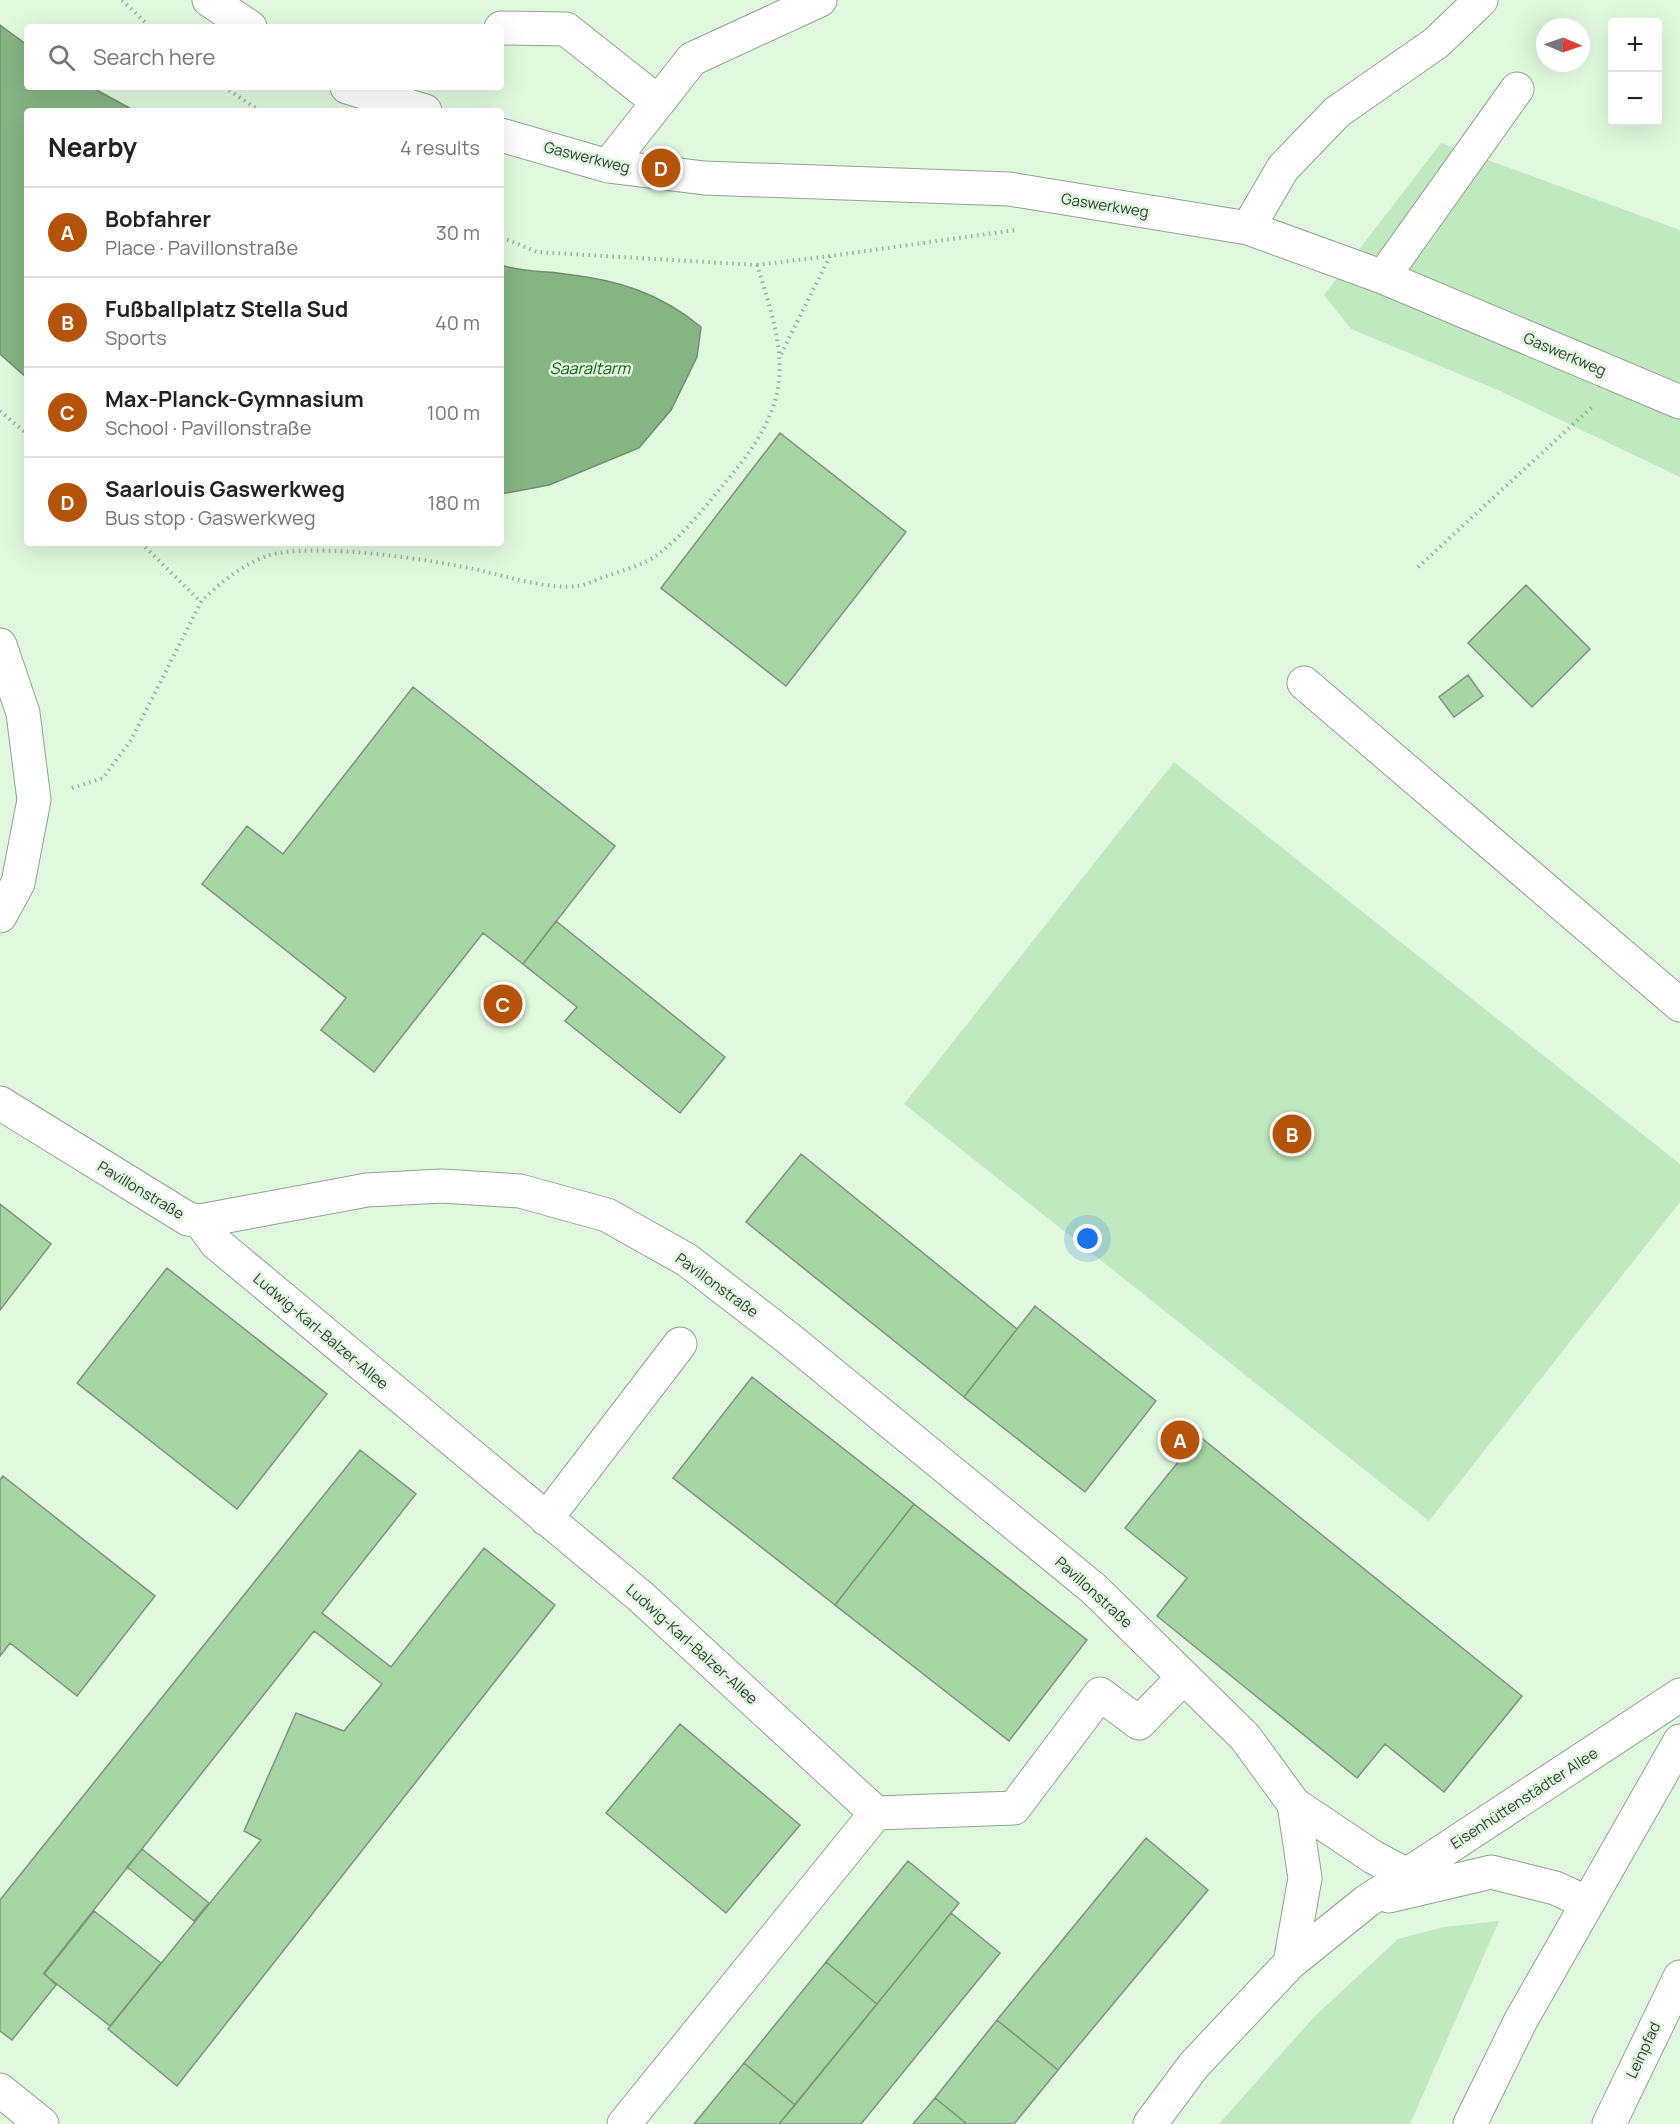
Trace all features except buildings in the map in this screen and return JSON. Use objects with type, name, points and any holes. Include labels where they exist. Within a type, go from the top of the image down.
[{"type":"street","points":[[208,0],[245,24]]},
{"type":"street","points":[[608,166],[692,59],[820,0]]},
{"type":"street","points":[[1248,228],[1283,168],[1337,112],[1436,43],[1481,0]]},
{"type":"street","points":[[504,28],[566,29],[658,102]]},
{"type":"street","points":[[1383,277],[1517,89]]},
{"type":"street","points":[[357,90],[415,108]]},
{"type":"street","name":"Gaswerkweg","points":[[504,136],[608,166],[704,178],[1009,189],[1248,228],[1383,277],[1680,402]]},
{"type":"street","points":[[0,645],[23,713],[34,800],[18,884],[0,916]]},
{"type":"street","points":[[1304,683],[1680,1005]]},
{"type":"street","name":"Pavillonstraße","points":[[0,1103],[188,1219],[200,1221],[367,1190],[442,1186],[520,1191],[607,1215],[687,1260],[788,1338],[1094,1589],[1245,1737],[1294,1804],[1373,1857],[1407,1875]]},
{"type":"street","name":"Ludwig-Karl-Balzer-Allee","points":[[200,1221],[216,1243],[640,1596],[876,1813]]},
{"type":"street","points":[[546,1519],[680,1344]]},
{"type":"street","points":[[624,2124],[876,1813],[1014,1808],[1100,1694],[1139,1723],[1184,1677]]},
{"type":"street","name":"Eisenhüttenstädter Allee","points":[[1150,2124],[1194,2065],[1290,1963],[1367,1900],[1680,1695]]},
{"type":"street","points":[[1470,2124],[1521,2020],[1586,1902],[1680,1741]]},
{"type":"street","name":"Pavillonstraße","points":[[1290,1963],[1305,1878],[1294,1804]]},
{"type":"street","name":"Eisenhüttenstädter Allee","points":[[1367,1900],[1491,1872],[1555,1888],[1586,1902]]},
{"type":"street","name":"Leinpfad","points":[[1609,2124],[1680,1977]]},
{"type":"street","points":[[0,2090],[42,2124]]},
{"type":"path","points":[[122,0],[147,24]]},
{"type":"path","points":[[228,90],[256,108]]},
{"type":"path","points":[[504,238],[537,252],[757,265],[1011,233],[1022,227]]},
{"type":"path","points":[[781,355],[830,256]]},
{"type":"path","points":[[34,800],[103,778],[131,740],[201,602],[215,588],[267,556],[309,550],[442,562],[527,581],[576,587],[656,556],[687,527],[747,456],[767,425],[780,380],[781,355],[772,313],[757,265]]},
{"type":"path","points":[[1418,567],[1623,378]]},
{"type":"path","points":[[0,411],[24,431]]},
{"type":"path","points":[[144,546],[201,602]]},
{"type":"shaded area","points":[[1441,143],[1680,230],[1680,477],[1498,390],[1351,329],[1324,295]]},
{"type":"shaded area","points":[[1174,762],[1680,1164],[1680,1202],[1429,1521],[904,1104]]},
{"type":"shaded area","points":[[1499,1921],[1410,2124],[1219,2124],[1314,2017],[1398,1939],[1444,1927]]},
{"type":"water","points":[[0,25],[24,43],[24,90],[96,90],[130,108],[24,108],[24,375],[0,354]]},
{"type":"water","name":"Saaraltarm","points":[[504,266],[621,284],[670,305],[701,327],[697,357],[671,410],[639,448],[549,485],[504,493]]},
{"type":"place","name":"Saarlouis Gaswerkweg","points":[[661,168]]},
{"type":"place","name":"Max-Planck-Gymnasium","points":[[503,1004]]},
{"type":"place","name":"Fußballplatz Stella Sud","points":[[1292,1134]]},
{"type":"place","name":"Bobfahrer","points":[[1180,1440]]}]
